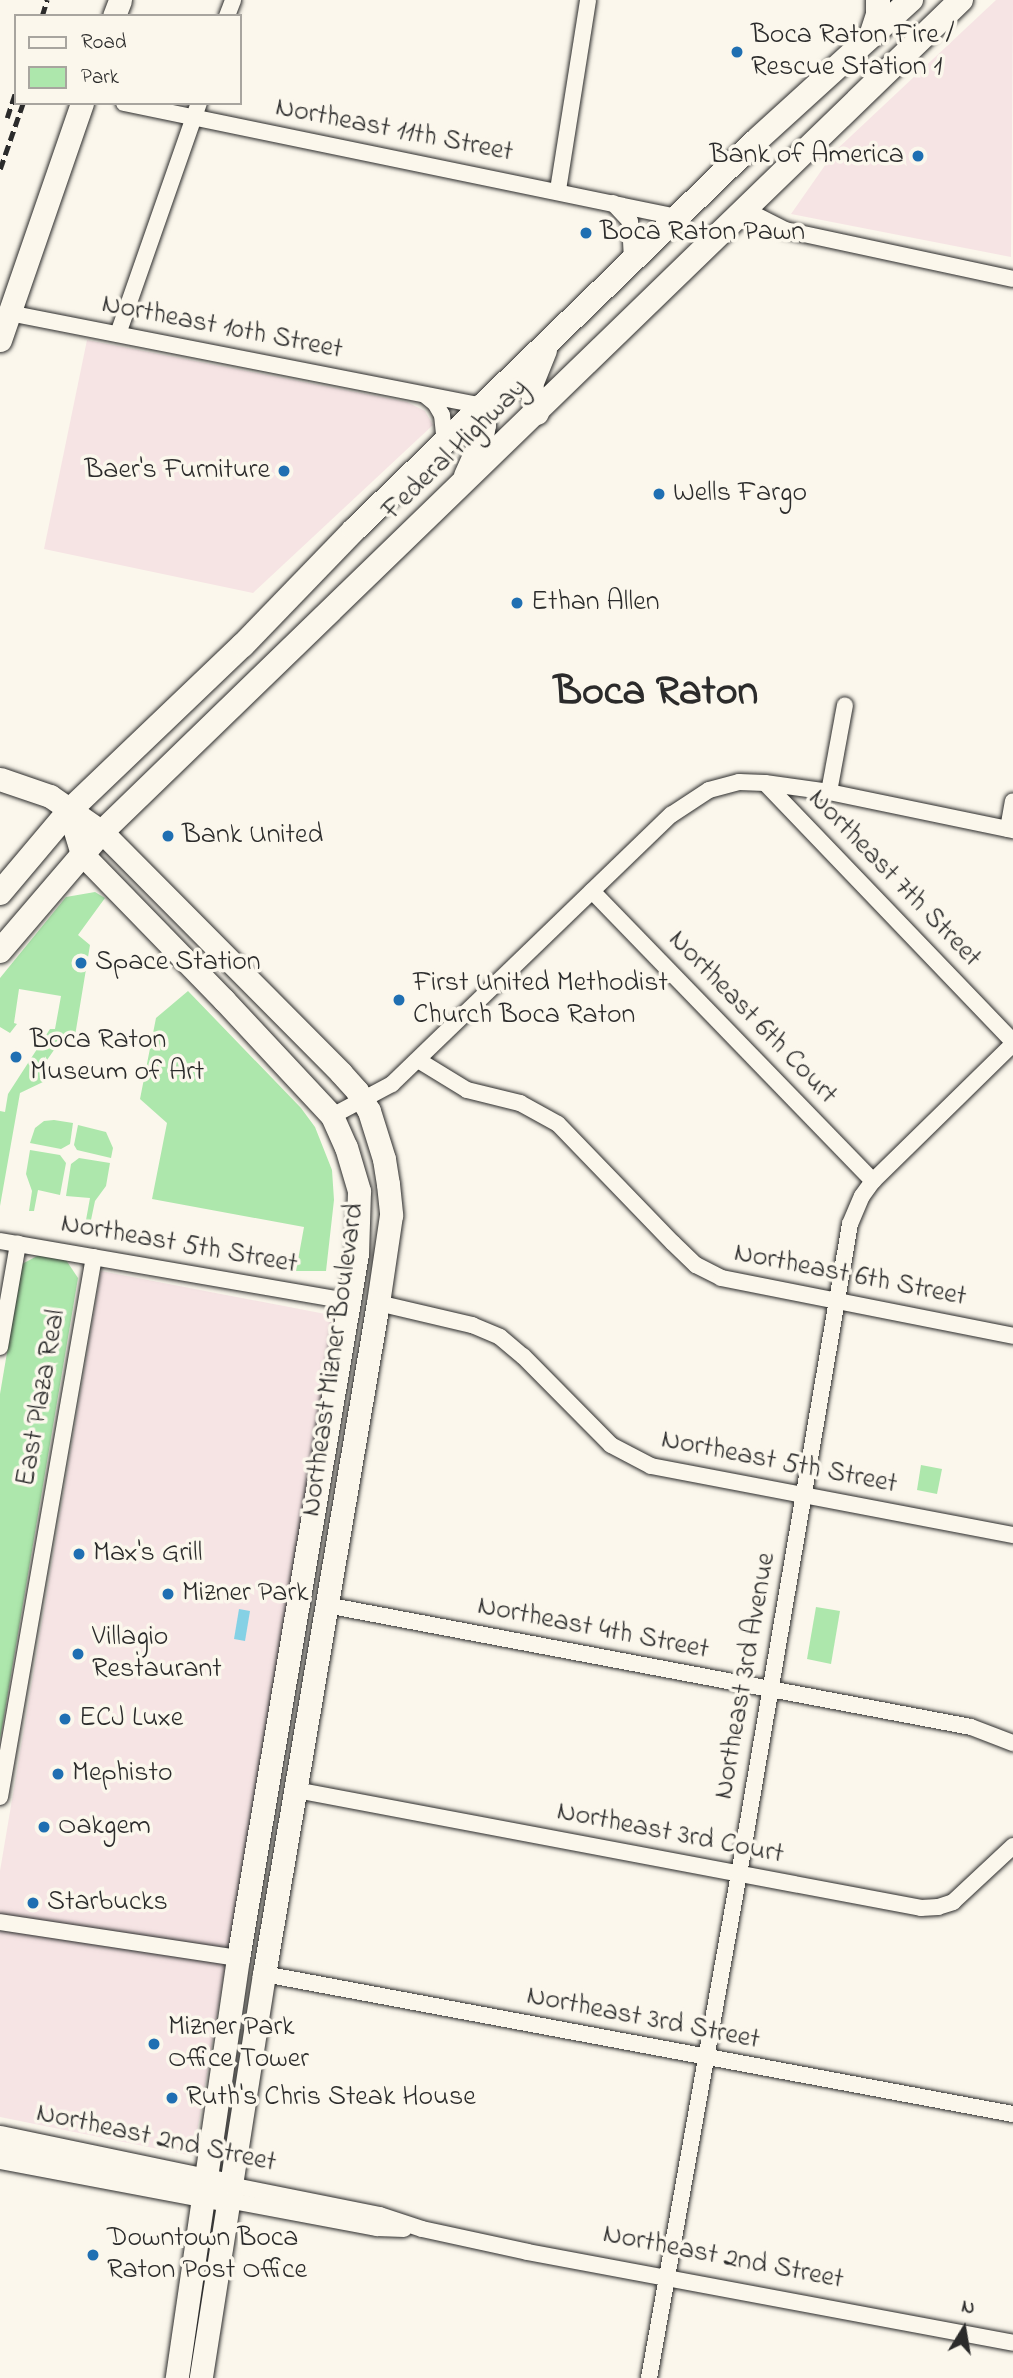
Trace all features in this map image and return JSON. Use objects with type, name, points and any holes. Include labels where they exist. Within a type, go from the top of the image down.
[{"type":"main road","points":[[870,36],[878,14],[878,0]]},
{"type":"main road","name":"Federal Highway","points":[[0,893],[69,811],[243,645],[481,406],[677,217],[911,0]]},
{"type":"main road","name":"Federal Highway","points":[[0,951],[102,832],[537,414],[940,12],[961,0]]},
{"type":"main road","points":[[0,340],[81,105]]},
{"type":"main road","points":[[537,414],[531,386],[548,342]]},
{"type":"main road","points":[[462,486],[481,442],[484,425],[481,406]]},
{"type":"main road","points":[[0,779],[50,796],[69,811]]},
{"type":"main road","name":"Northeast Mizner Boulevard","points":[[69,811],[102,832],[363,1100],[384,1159],[391,1215],[264,1974],[201,2378]]},
{"type":"main road","name":"Northeast Mizner Boulevard","points":[[69,811],[82,854],[224,999],[332,1116],[346,1147],[359,1191],[357,1254],[238,1958],[177,2378]]},
{"type":"main road","points":[[224,999],[248,979]]},
{"type":"main road","points":[[306,1552],[314,1569],[310,1621],[318,1657]]},
{"type":"main road","points":[[278,1719],[286,1727],[296,1790]]},
{"type":"main road","name":"Northeast 2nd Street","points":[[0,2137],[229,2193]]},
{"type":"main road","name":"Northeast 2nd Street","points":[[0,2157],[205,2187]]},
{"type":"street","points":[[558,190],[588,0]]},
{"type":"street","name":"Northeast 11th Street","points":[[145,105],[196,110],[677,217]]},
{"type":"street","points":[[118,334],[196,110]]},
{"type":"street","points":[[613,203],[630,221],[632,261]]},
{"type":"street","points":[[744,209],[785,230],[1013,279]]},
{"type":"street","name":"Northeast 10th Street","points":[[9,313],[481,406]]},
{"type":"street","points":[[425,395],[435,403],[442,415],[445,442]]},
{"type":"street","points":[[829,792],[845,705]]},
{"type":"street","points":[[332,1116],[392,1084],[671,815],[695,797],[723,785],[765,783],[829,792],[1011,829],[1013,801]]},
{"type":"street","name":"Northeast 7th Street","points":[[765,783],[1013,1043]]},
{"type":"street","name":"Northeast 6th Court","points":[[592,891],[873,1181]]},
{"type":"street","name":"Northeast 3rd Avenue","points":[[649,2378],[739,1874],[850,1224],[862,1196],[873,1181],[1013,1043]]},
{"type":"street","name":"Northeast 6th Street","points":[[418,1060],[467,1090],[520,1103],[558,1124],[696,1265],[735,1283],[1013,1336]]},
{"type":"street","name":"Northeast 5th Street","points":[[0,1241],[349,1301]]},
{"type":"street","points":[[0,1347],[18,1244]]},
{"type":"street","name":"East Plaza Real","points":[[0,1797],[93,1257]]},
{"type":"street","name":"Northeast 5th Street","points":[[378,1303],[472,1325],[500,1337],[523,1356],[611,1445],[636,1461],[665,1470],[1013,1535]]},
{"type":"street","name":"Northeast 4th Street","points":[[326,1605],[971,1727],[1013,1743]]},
{"type":"street","name":"Northeast 3rd Court","points":[[296,1790],[921,1908],[938,1907],[964,1894],[1013,1846]]},
{"type":"street","points":[[0,1922],[238,1958]]},
{"type":"street","name":"Northeast 3rd Street","points":[[264,1974],[1013,2114]]},
{"type":"street","name":"Northeast 2nd Street","points":[[229,2193],[340,2214],[377,2228],[422,2229],[1013,2343]]},
{"type":"shaded area","points":[[996,0],[1013,0],[1011,257],[791,214],[835,151]]},
{"type":"shaded area","points":[[87,340],[407,402],[425,411],[433,425],[253,593],[44,549]]},
{"type":"shaded area","name":"Mizner Park","points":[[101,1271],[336,1316],[193,2156],[0,2117],[0,1871]]},
{"type":"green space","points":[[95,892],[105,898],[78,935],[90,945],[74,1042],[61,1040],[47,1060],[43,1082],[20,1093],[0,1206],[0,1111],[5,1112],[8,1094],[50,1029],[55,1029],[61,996],[19,989],[14,1023],[17,1024],[10,1033],[0,1027],[0,978],[66,897]]},
{"type":"green space","points":[[188,991],[301,1108],[315,1127],[332,1170],[334,1200],[326,1271],[296,1271],[304,1227],[152,1199],[167,1123],[140,1099],[156,1018]]},
{"type":"green space","points":[[44,1121],[73,1123],[70,1144],[61,1149],[30,1143],[35,1128]]},
{"type":"green space","points":[[78,1125],[106,1132],[113,1148],[111,1158],[77,1150],[74,1145]]},
{"type":"green space","points":[[30,1150],[60,1155],[66,1163],[60,1195],[38,1190],[34,1211],[29,1211],[32,1191],[26,1174]]},
{"type":"green space","points":[[79,1158],[110,1163],[106,1186],[95,1201],[91,1220],[86,1220],[90,1198],[66,1196],[71,1164]]},
{"type":"green space","points":[[39,1255],[66,1260],[78,1278],[0,1740],[0,1394],[22,1264]]},
{"type":"green space","points":[[921,1465],[942,1469],[937,1494],[917,1490]]},
{"type":"green space","points":[[816,1607],[840,1611],[831,1664],[807,1659]]},
{"type":"water","points":[[239,1609],[250,1611],[245,1641],[234,1639]]},
{"type":"railway","points":[[43,14],[47,0]]},
{"type":"railway","points":[[7,118],[14,97]]},
{"type":"railway","points":[[0,169],[22,105]]},
{"type":"place","name":"Boca Raton Fire / Rescue Station 1","points":[[737,52]]},
{"type":"place","name":"Bank of America","points":[[918,156]]},
{"type":"place","name":"Boca Raton Pawn","points":[[586,233]]},
{"type":"place","name":"Baer's Furniture","points":[[284,471]]},
{"type":"place","name":"Wells Fargo","points":[[659,494]]},
{"type":"place","name":"Ethan Allen","points":[[517,603]]},
{"type":"place","name":"Bank United","points":[[168,836]]},
{"type":"place","name":"Space Station","points":[[81,963]]},
{"type":"place","name":"First United Methodist Church Boca Raton","points":[[399,1000]]},
{"type":"place","name":"Boca Raton Museum of Art","points":[[16,1057]]},
{"type":"place","name":"Max's Grill","points":[[79,1554]]},
{"type":"place","name":"Mizner Park","points":[[168,1594]]},
{"type":"place","name":"Villagio Restaurant","points":[[78,1654]]},
{"type":"place","name":"ECJ Luxe","points":[[65,1719]]},
{"type":"place","name":"Mephisto","points":[[58,1774]]},
{"type":"place","name":"Oakgem","points":[[44,1827]]},
{"type":"place","name":"Starbucks","points":[[33,1903]]},
{"type":"place","name":"Mizner Park Office Tower","points":[[154,2044]]},
{"type":"place","name":"Ruth's Chris Steak House","points":[[172,2098]]},
{"type":"place","name":"Downtown Boca Raton Post Office","points":[[93,2255]]},
{"type":"district","name":"Boca Raton","points":[[656,693]]}]
